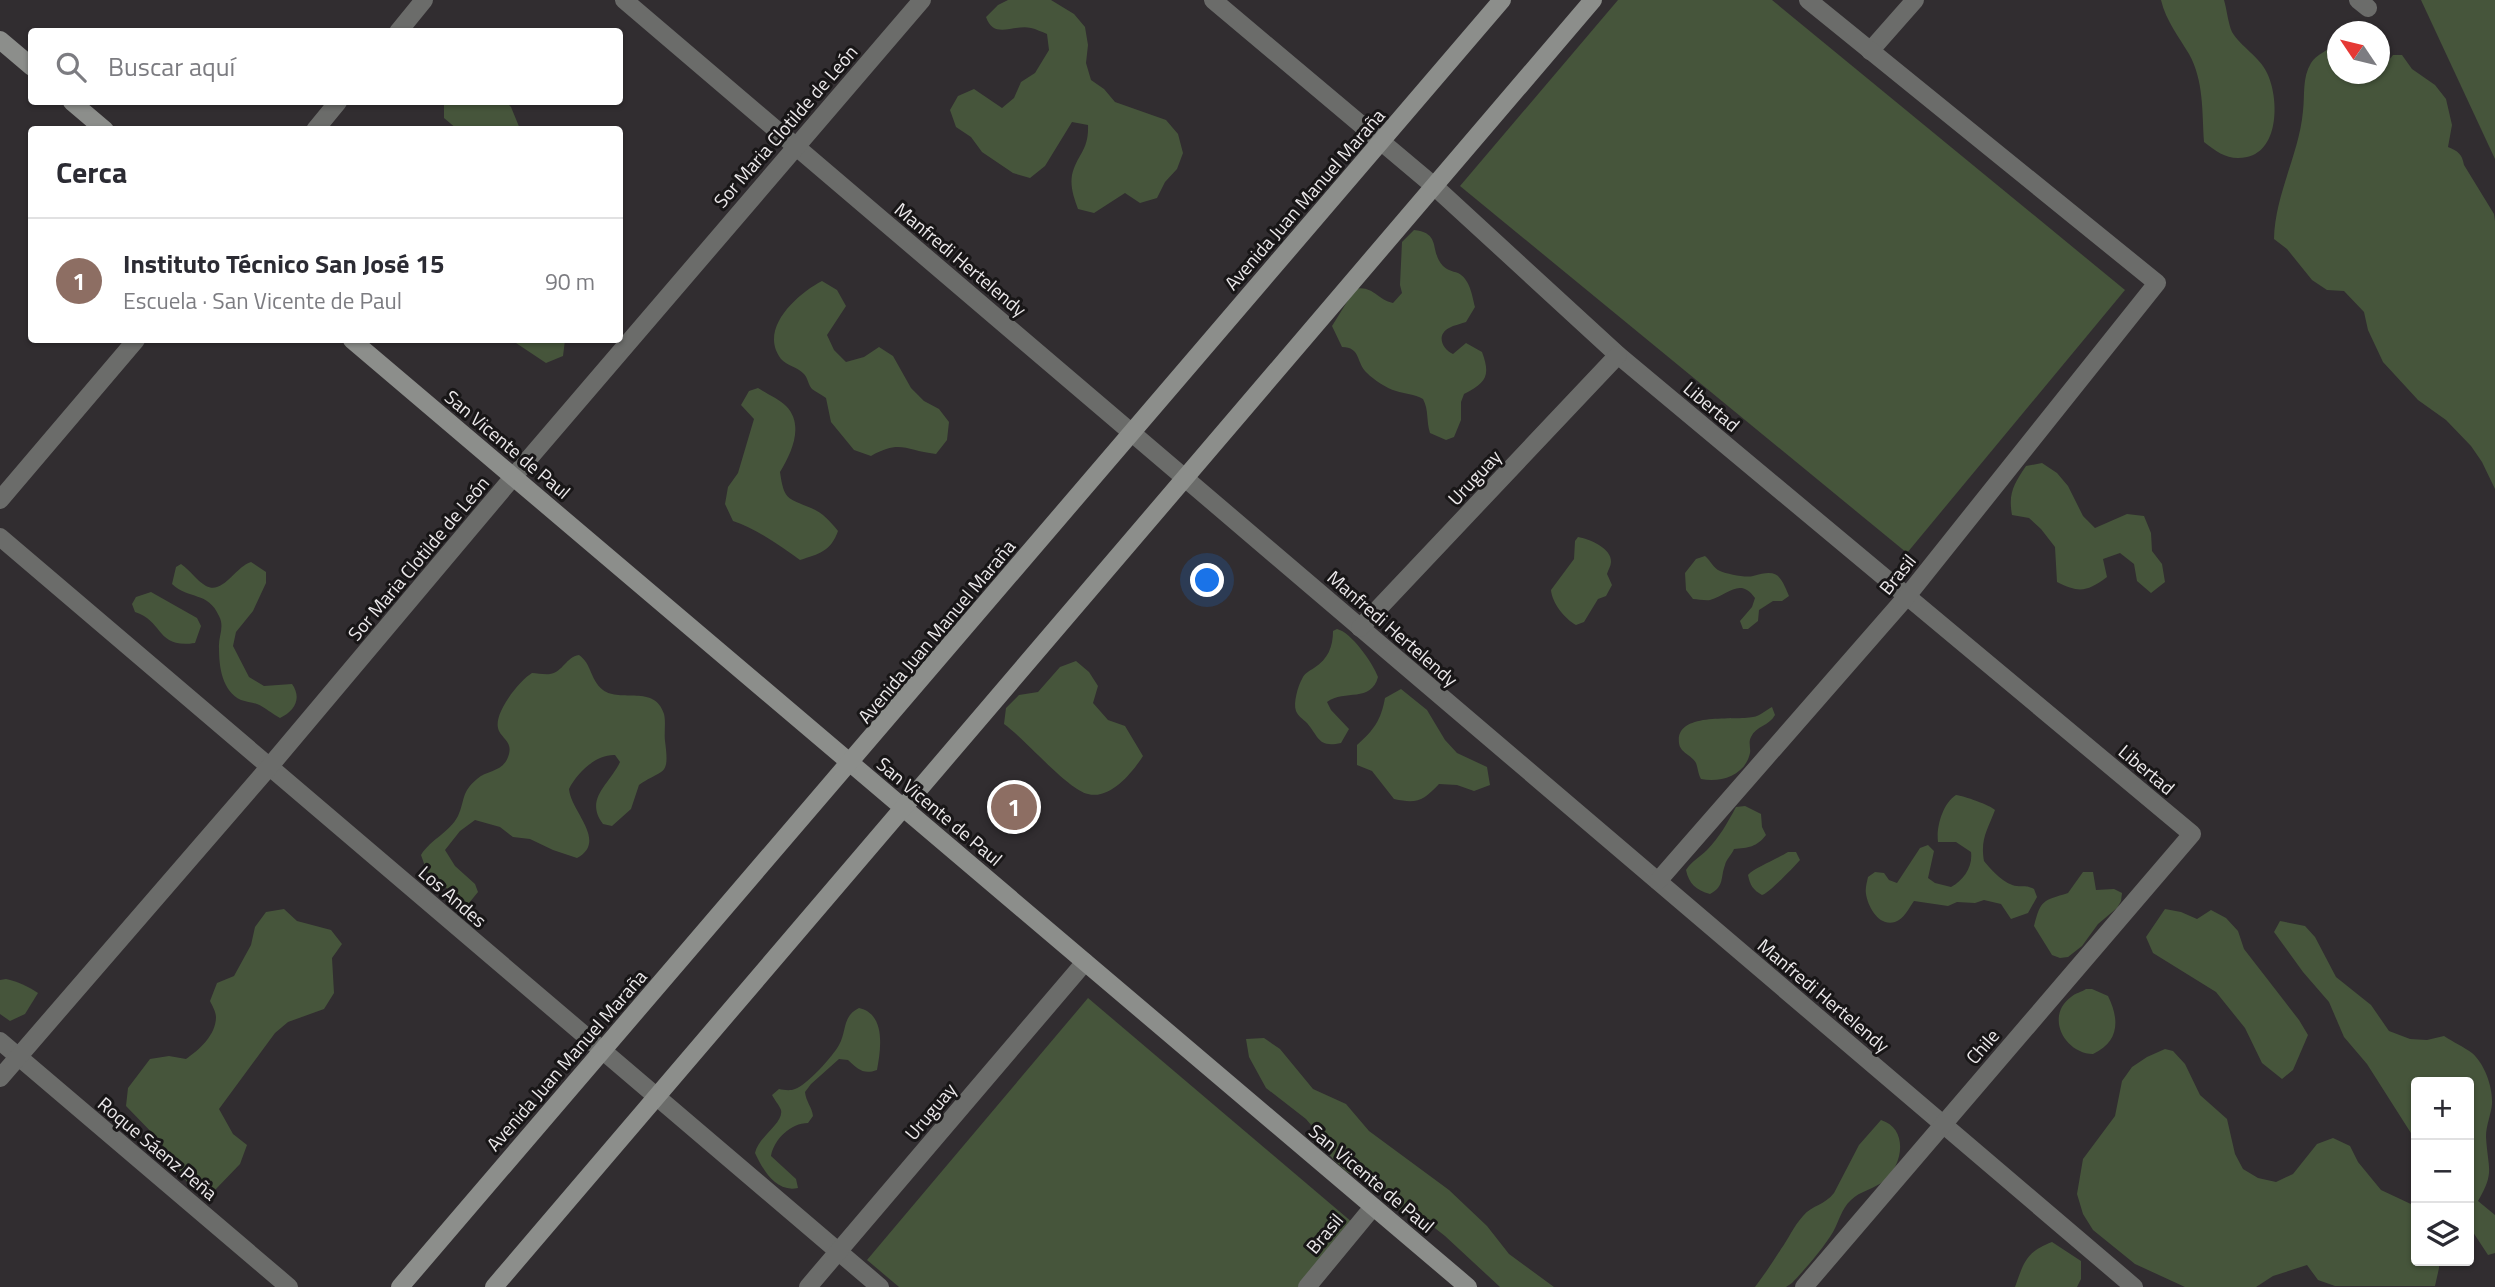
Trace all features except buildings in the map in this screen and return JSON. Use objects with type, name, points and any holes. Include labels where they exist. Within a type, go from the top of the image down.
[{"type":"street","points":[[401,28],[424,0]]},
{"type":"street","name":"Manfredi Hertelendy","points":[[624,0],[2134,1287]]},
{"type":"street","name":"Sor Maria Clotilde de León","points":[[0,1078],[270,766],[922,0]]},
{"type":"street","name":"Libertad","points":[[1213,0],[1434,186],[1618,355],[2192,834]]},
{"type":"street","name":"Avenida Juan Manuel Maraña","points":[[400,1287],[1502,0]]},
{"type":"street","points":[[494,1287],[1593,0]]},
{"type":"street","points":[[1808,0],[1871,51],[1915,0]]},
{"type":"street","points":[[0,40],[28,64]]},
{"type":"street","name":"Brasil","points":[[1658,881],[1908,595],[2157,283],[1871,51]]},
{"type":"street","points":[[76,105],[100,126]]},
{"type":"street","points":[[317,126],[335,105]]},
{"type":"street","points":[[0,500],[133,343]]},
{"type":"street","name":"San Vicente de Paul","points":[[356,343],[1468,1287]]},
{"type":"street","name":"Uruguay","points":[[1360,628],[1618,355]]},
{"type":"street","name":"Los Andes","points":[[0,537],[880,1287]]},
{"type":"street","name":"Chile","points":[[1804,1287],[2192,834]]},
{"type":"street","name":"Uruguay","points":[[808,1287],[1085,962]]},
{"type":"street","name":"Roque Sáenz Peña","points":[[0,1041],[289,1287]]},
{"type":"street","name":"Brasil","points":[[1307,1287],[1373,1207]]},
{"type":"green space","points":[[1008,0],[1051,0],[1074,14],[1085,27],[1088,45],[1086,63],[1091,80],[1104,89],[1115,102],[1166,120],[1178,134],[1183,153],[1177,169],[1165,182],[1157,198],[1140,203],[1125,193],[1094,213],[1078,209],[1072,188],[1072,175],[1087,141],[1088,125],[1072,122],[1045,166],[1030,178],[1013,173],[982,152],[971,137],[956,127],[950,110],[958,96],[974,89],[1002,108],[1014,98],[1021,82],[1035,73],[1049,50],[1047,34],[1024,27],[999,30],[989,24],[986,17],[998,5]]},
{"type":"green space","points":[[1618,0],[1772,0],[2125,290],[1907,553],[1460,186]]},
{"type":"green space","points":[[2161,0],[2224,0],[2232,32],[2260,62],[2267,73],[2274,95],[2271,134],[2258,152],[2247,157],[2229,157],[2204,142],[2201,97],[2194,64],[2169,22]]},
{"type":"green space","points":[[2421,0],[2495,0],[2495,159]]},
{"type":"green space","points":[[2327,50],[2327,84],[2390,84],[2390,59],[2393,55],[2402,55],[2412,69],[2435,85],[2446,99],[2452,125],[2448,147],[2461,156],[2494,214],[2495,489],[2471,446],[2446,420],[2418,400],[2383,362],[2368,330],[2364,312],[2344,291],[2327,290],[2312,280],[2287,249],[2274,239],[2278,206],[2301,127],[2306,75],[2313,60]]},
{"type":"green space","points":[[444,105],[509,105],[519,126],[453,126],[444,118]]},
{"type":"green space","points":[[1414,230],[1423,232],[1432,239],[1439,260],[1445,267],[1465,279],[1473,297],[1475,307],[1466,322],[1445,331],[1443,345],[1453,354],[1466,343],[1482,352],[1486,367],[1482,382],[1464,394],[1461,420],[1454,437],[1446,440],[1430,433],[1423,399],[1392,390],[1373,378],[1352,350],[1342,347],[1332,326],[1355,289],[1366,289],[1393,303],[1402,293],[1402,242]]},
{"type":"green space","points":[[822,281],[837,290],[846,306],[827,335],[834,350],[846,362],[864,357],[879,347],[893,356],[911,388],[924,401],[939,409],[949,422],[947,440],[936,454],[903,447],[890,448],[871,456],[854,450],[831,422],[826,398],[812,389],[802,372],[781,359],[775,348],[777,325],[792,303]]},
{"type":"green space","points":[[516,343],[565,343],[563,356],[546,363]]},
{"type":"green space","points":[[758,388],[786,406],[795,422],[792,448],[780,472],[785,493],[792,500],[823,515],[838,531],[824,551],[800,560],[759,533],[733,521],[725,504],[728,487],[738,473],[754,419],[741,405],[749,391]]},
{"type":"green space","points":[[2042,463],[2057,473],[2068,486],[2083,516],[2095,528],[2127,514],[2144,516],[2151,533],[2152,551],[2162,564],[2165,582],[2151,593],[2137,581],[2134,564],[2120,553],[2103,559],[2107,577],[2094,586],[2077,589],[2057,582],[2055,547],[2029,518],[2012,515],[2011,501],[2018,478],[2026,466]]},
{"type":"green space","points":[[1578,537],[1594,542],[1608,552],[1611,562],[1607,574],[1612,585],[1606,596],[1598,599],[1584,622],[1576,625],[1560,610],[1551,590],[1574,559],[1575,541]]},
{"type":"green space","points":[[1705,556],[1718,570],[1727,573],[1753,576],[1773,573],[1780,578],[1789,596],[1782,601],[1773,601],[1759,610],[1758,621],[1748,629],[1743,629],[1740,621],[1752,607],[1755,598],[1749,592],[1739,588],[1706,600],[1693,599],[1686,590],[1685,573],[1696,559]]},
{"type":"green space","points":[[251,562],[266,572],[266,583],[253,611],[236,632],[233,646],[249,677],[264,686],[292,684],[297,699],[290,712],[280,718],[260,705],[241,700],[230,691],[223,678],[220,663],[221,624],[215,608],[204,599],[172,584],[176,567],[181,564],[202,584],[212,588],[223,584]]},
{"type":"green space","points":[[151,592],[197,618],[201,626],[195,643],[173,642],[151,621],[135,612],[132,604],[136,597]]},
{"type":"green space","points":[[1337,629],[1349,636],[1361,649],[1378,677],[1375,685],[1364,693],[1342,696],[1327,702],[1349,729],[1341,743],[1328,744],[1320,740],[1298,714],[1295,704],[1303,677],[1326,657],[1331,647],[1333,631]]},
{"type":"green space","points":[[579,655],[603,690],[610,694],[653,699],[659,705],[665,717],[665,767],[639,785],[631,809],[612,826],[603,824],[598,815],[597,799],[620,762],[615,755],[608,756],[594,761],[582,771],[569,789],[589,835],[586,851],[577,858],[530,839],[513,837],[500,827],[475,820],[460,831],[445,850],[455,866],[475,884],[478,892],[469,903],[461,900],[427,872],[421,855],[454,822],[472,784],[481,776],[500,768],[507,760],[509,746],[499,731],[498,724],[503,707],[514,690],[532,673],[554,673]]},
{"type":"green space","points":[[1076,661],[1089,672],[1098,686],[1093,703],[1108,720],[1125,726],[1143,756],[1120,784],[1096,795],[1088,794],[1069,783],[1004,724],[1006,708],[1019,695],[1038,692],[1060,667]]},
{"type":"green space","points":[[1401,689],[1427,710],[1445,740],[1457,753],[1487,767],[1490,785],[1474,791],[1457,785],[1439,784],[1419,800],[1394,799],[1372,771],[1357,765],[1357,745],[1376,724],[1385,698]]},
{"type":"green space","points":[[1772,707],[1775,715],[1753,733],[1750,753],[1743,767],[1724,779],[1701,779],[1696,763],[1679,743],[1680,733],[1686,726],[1707,720],[1753,717]]},
{"type":"green space","points":[[1956,795],[1995,810],[1984,840],[1984,861],[2008,883],[2034,889],[2037,897],[2028,913],[2011,919],[2001,904],[1984,900],[1975,903],[1957,902],[1948,906],[1914,901],[1898,921],[1884,922],[1872,910],[1866,894],[1868,877],[1875,872],[1884,873],[1889,880],[1897,883],[1920,848],[1928,845],[1934,851],[1928,878],[1935,883],[1951,887],[1967,872],[1971,852],[1956,842],[1938,842],[1941,816]]},
{"type":"green space","points":[[1745,806],[1761,814],[1766,835],[1752,846],[1734,849],[1718,888],[1710,894],[1701,891],[1691,883],[1686,870],[1715,840],[1736,807]]},
{"type":"green space","points":[[1788,852],[1796,852],[1800,860],[1765,893],[1762,895],[1756,891],[1748,875]]},
{"type":"green space","points":[[2083,872],[2093,872],[2096,890],[2114,889],[2122,893],[2121,901],[2117,908],[2098,924],[2082,946],[2068,957],[2060,958],[2052,955],[2034,926],[2044,902],[2068,893]]},
{"type":"green space","points":[[284,909],[297,921],[331,930],[342,944],[332,958],[334,993],[324,1009],[288,1022],[275,1033],[219,1109],[233,1134],[247,1145],[240,1164],[215,1190],[191,1188],[159,1140],[126,1106],[128,1088],[150,1059],[169,1056],[186,1059],[206,1041],[215,1024],[216,1017],[210,1001],[217,983],[234,976],[251,945],[255,927],[266,912]]},
{"type":"green space","points":[[2165,909],[2197,919],[2211,910],[2226,918],[2238,931],[2244,949],[2308,1035],[2293,1070],[2282,1079],[2262,1063],[2245,1028],[2216,992],[2153,953],[2146,937]]},
{"type":"green space","points":[[2280,921],[2305,926],[2315,937],[2336,977],[2371,1005],[2389,1031],[2410,1039],[2427,1040],[2444,1036],[2472,1053],[2481,1063],[2490,1084],[2492,1104],[2486,1137],[2489,1177],[2478,1201],[2495,1215],[2495,1253],[2488,1255],[2474,1234],[2474,1077],[2411,1077],[2411,1133],[2367,1064],[2344,1037],[2329,1002],[2274,932]]},
{"type":"green space","points":[[0,980],[23,984],[38,993],[25,1014],[10,1021],[0,1014]]},
{"type":"green space","points":[[2086,989],[2108,996],[2115,1022],[2115,1030],[2108,1043],[2093,1054],[2083,1052],[2066,1041],[2059,1023],[2063,1005]]},
{"type":"green space","points":[[1088,998],[1353,1223],[1298,1287],[899,1287],[867,1260]]},
{"type":"green space","points":[[859,1008],[874,1017],[878,1025],[880,1052],[877,1070],[864,1071],[848,1060],[839,1059],[811,1084],[805,1092],[813,1116],[808,1123],[795,1126],[784,1133],[771,1156],[796,1179],[798,1188],[783,1187],[766,1173],[755,1153],[781,1115],[772,1095],[779,1089],[795,1089],[819,1070],[839,1045],[850,1015]]},
{"type":"green space","points":[[1264,1038],[1280,1049],[1313,1089],[1346,1104],[1369,1131],[1449,1190],[1487,1226],[1509,1254],[1554,1287],[1500,1287],[1431,1225],[1400,1212],[1379,1186],[1347,1172],[1323,1148],[1317,1132],[1306,1119],[1266,1088],[1249,1057],[1246,1039]]},
{"type":"green space","points":[[2165,1049],[2173,1051],[2185,1064],[2200,1095],[2227,1119],[2235,1154],[2243,1169],[2258,1178],[2276,1182],[2293,1174],[2317,1144],[2333,1138],[2350,1146],[2358,1162],[2381,1190],[2411,1204],[2411,1266],[2439,1266],[2435,1286],[2335,1286],[2318,1280],[2307,1265],[2273,1276],[2256,1287],[2185,1287],[2135,1264],[2093,1230],[2083,1214],[2077,1194],[2083,1159],[2115,1116],[2122,1081],[2132,1067]]},
{"type":"green space","points":[[1881,1120],[1896,1131],[1899,1139],[1899,1157],[1890,1174],[1880,1184],[1859,1194],[1848,1204],[1829,1239],[1792,1283],[1786,1287],[1755,1287],[1800,1220],[1834,1193],[1859,1145]]},
{"type":"green space","points":[[2052,1242],[2081,1261],[2081,1279],[2077,1287],[2015,1287],[2031,1254]]},
{"type":"place","name":"Instituto Técnico San José 15","points":[[1014,807]]}]
